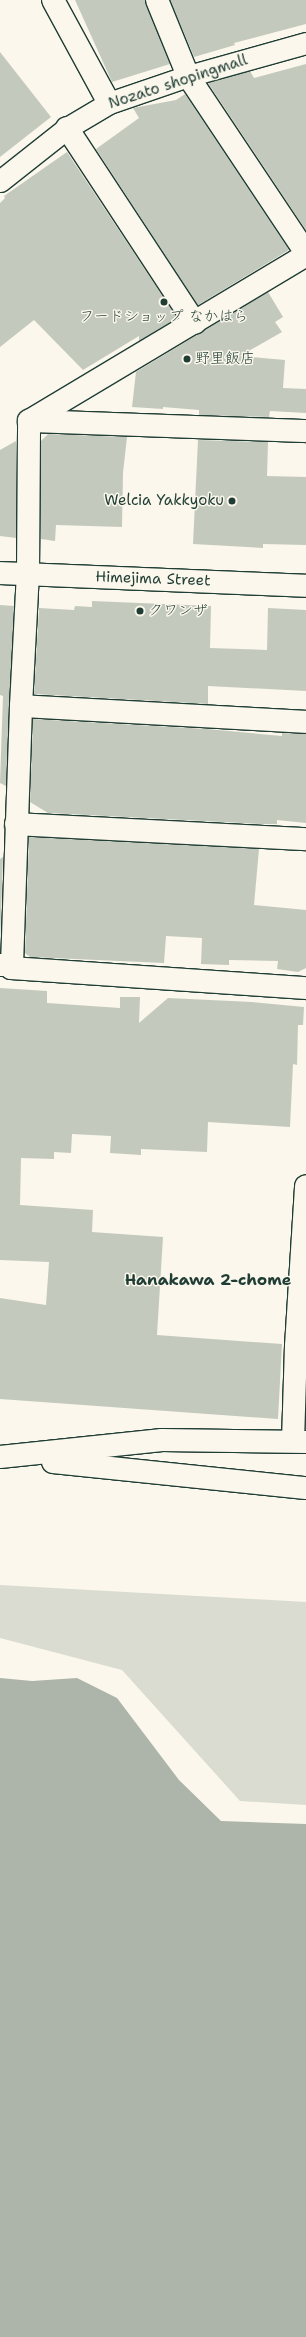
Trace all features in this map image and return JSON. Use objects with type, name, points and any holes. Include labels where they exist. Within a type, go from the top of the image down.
[{"type":"street","points":[[53,0],[109,103]]},
{"type":"street","points":[[29,421],[195,323],[306,254],[188,76],[157,0]]},
{"type":"street","name":"Nozato shopingmall","points":[[0,181],[66,128],[109,103],[188,76],[306,42]]},
{"type":"street","points":[[66,128],[195,323]]},
{"type":"street","points":[[29,421],[306,431]]},
{"type":"street","points":[[29,421],[28,574],[16,824],[6,965],[11,968],[306,988]]},
{"type":"street","name":"Himejima Street","points":[[0,573],[306,586]]},
{"type":"street","points":[[21,706],[306,722]]},
{"type":"street","points":[[16,824],[306,838]]},
{"type":"street","points":[[5,1458],[162,1440],[299,1442],[306,1186]]},
{"type":"street","points":[[5,1458],[306,1488]]},
{"type":"shaded area","points":[[0,1585],[306,1602],[306,1805],[240,1801],[122,1670],[0,1638]]},
{"type":"shaded area","points":[[0,1678],[32,1681],[77,1678],[117,1698],[179,1780],[221,1821],[306,1824],[306,2337],[0,2337]]},
{"type":"building","points":[[75,0],[145,0],[170,64],[112,82]]},
{"type":"building","points":[[170,0],[306,0],[306,24],[234,43],[235,45],[194,57]]},
{"type":"building","points":[[0,52],[51,117],[0,157]]},
{"type":"building","points":[[306,64],[306,230],[208,83],[250,71],[254,78]]},
{"type":"building","points":[[185,94],[289,250],[198,305],[96,149],[139,118],[133,108],[176,100]]},
{"type":"building","points":[[67,152],[177,318],[139,341],[139,336],[83,370],[34,320],[0,347],[0,203],[5,198],[4,196]]},
{"type":"building","points":[[268,292],[283,317],[275,322],[282,332],[240,356],[285,360],[283,388],[306,389],[306,413],[270,411],[269,417],[199,415],[199,410],[163,407],[163,409],[132,407],[136,372]]},
{"type":"building","points":[[48,434],[127,437],[123,473],[122,527],[56,525],[55,541],[41,539],[41,441]]},
{"type":"building","points":[[198,440],[268,442],[267,476],[306,477],[306,545],[263,544],[263,548],[193,544]]},
{"type":"building","points":[[16,441],[16,538],[0,536],[0,450]]},
{"type":"building","points":[[92,601],[211,606],[210,648],[267,650],[268,608],[306,610],[306,691],[208,686],[208,704],[34,694],[39,608],[74,610],[75,606],[92,607]]},
{"type":"building","points":[[0,605],[14,606],[6,786],[0,783],[3,696],[0,695]]},
{"type":"building","points":[[33,719],[207,729],[282,736],[282,733],[306,734],[306,823],[277,820],[277,824],[261,824],[48,813],[30,802]]},
{"type":"building","points":[[29,837],[259,849],[254,905],[306,910],[306,968],[298,972],[277,969],[278,961],[229,960],[229,965],[201,964],[202,938],[166,936],[164,963],[30,957],[25,953]]},
{"type":"building","points":[[3,857],[0,941],[0,859]]},
{"type":"building","points":[[0,988],[47,991],[47,1003],[120,1008],[120,997],[140,997],[139,1023],[168,998],[252,1002],[304,1007],[303,1025],[298,1025],[297,1065],[293,1064],[290,1127],[208,1122],[207,1152],[141,1149],[141,1155],[110,1153],[111,1136],[72,1134],[71,1153],[54,1152],[54,1159],[21,1158],[20,1205],[93,1210],[92,1232],[163,1237],[157,1335],[282,1344],[278,1419],[0,1399],[0,1298],[46,1305],[49,1262],[0,1260]]},
{"type":"place","name":"フードショップ なかはら","points":[[164,302]]},
{"type":"place","name":"野里飯店","points":[[187,359]]},
{"type":"place","name":"Welcia Yakkyoku","points":[[232,501]]},
{"type":"place","name":"クワンザ","points":[[140,611]]},
{"type":"district","name":"Hanakawa 2-chome","points":[[208,1280]]}]
